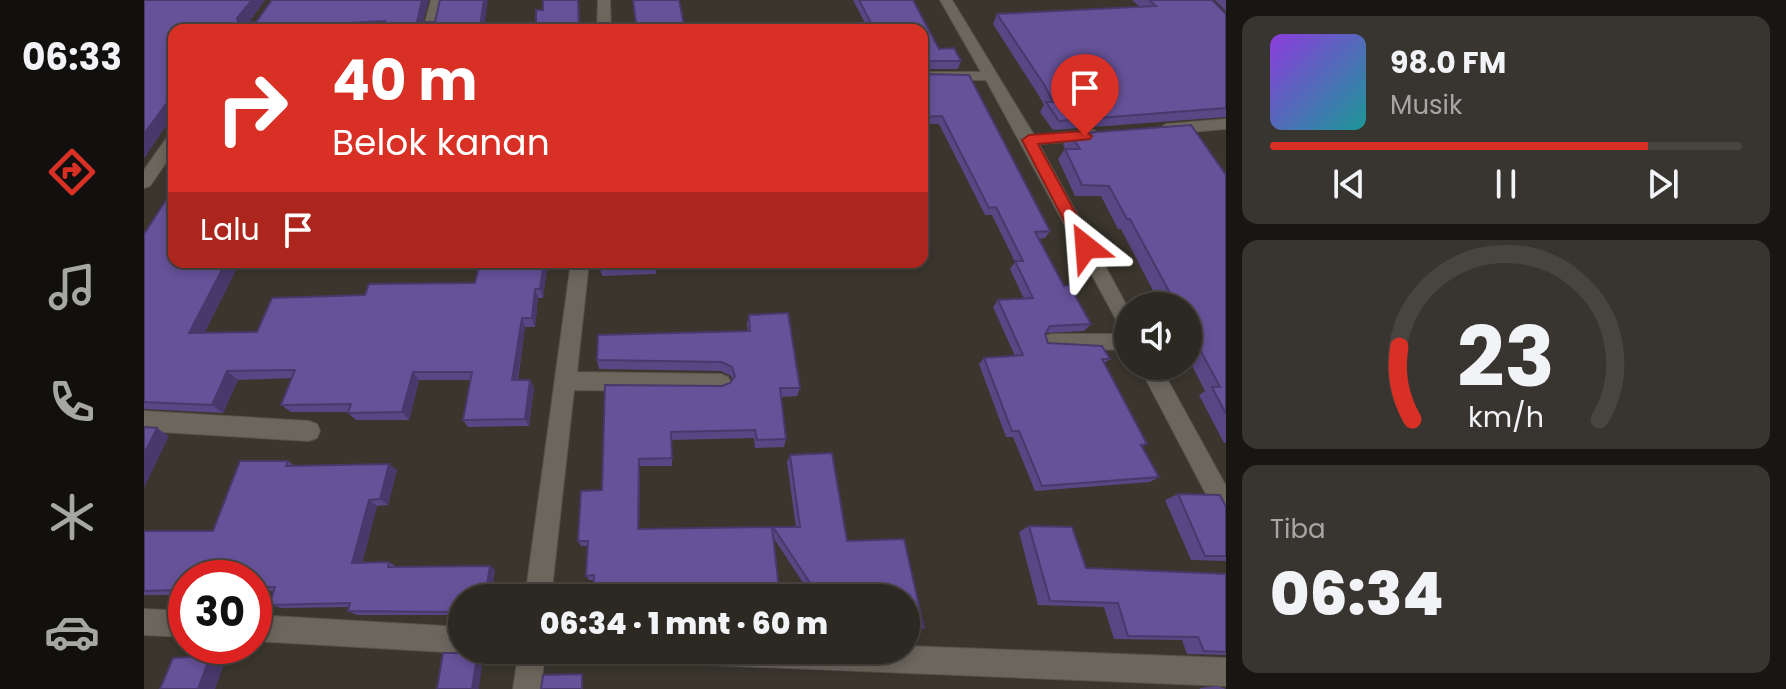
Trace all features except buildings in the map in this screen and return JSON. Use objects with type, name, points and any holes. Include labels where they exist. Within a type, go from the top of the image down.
[{"type":"street","points":[[431,24],[437,0]]},
{"type":"street","points":[[604,0],[604,24]]},
{"type":"street","points":[[946,0],[1029,140],[1114,301]]},
{"type":"street","points":[[928,76],[992,76]]},
{"type":"street","points":[[1150,130],[1226,124]]},
{"type":"street","points":[[1029,140],[1105,134]]},
{"type":"street","points":[[144,182],[168,148]]},
{"type":"street","points":[[540,584],[579,268]]},
{"type":"street","points":[[1052,342],[1114,342]]},
{"type":"street","points":[[1157,380],[1226,509]]},
{"type":"street","points":[[564,381],[721,383]]},
{"type":"street","points":[[144,421],[309,431]]},
{"type":"street","points":[[144,622],[168,623]]},
{"type":"street","points":[[272,629],[448,639]]},
{"type":"street","points":[[920,660],[1226,672]]},
{"type":"street","points":[[527,689],[530,664]]},
{"type":"route","points":[[1085,136],[1029,140],[1086,247]]}]
